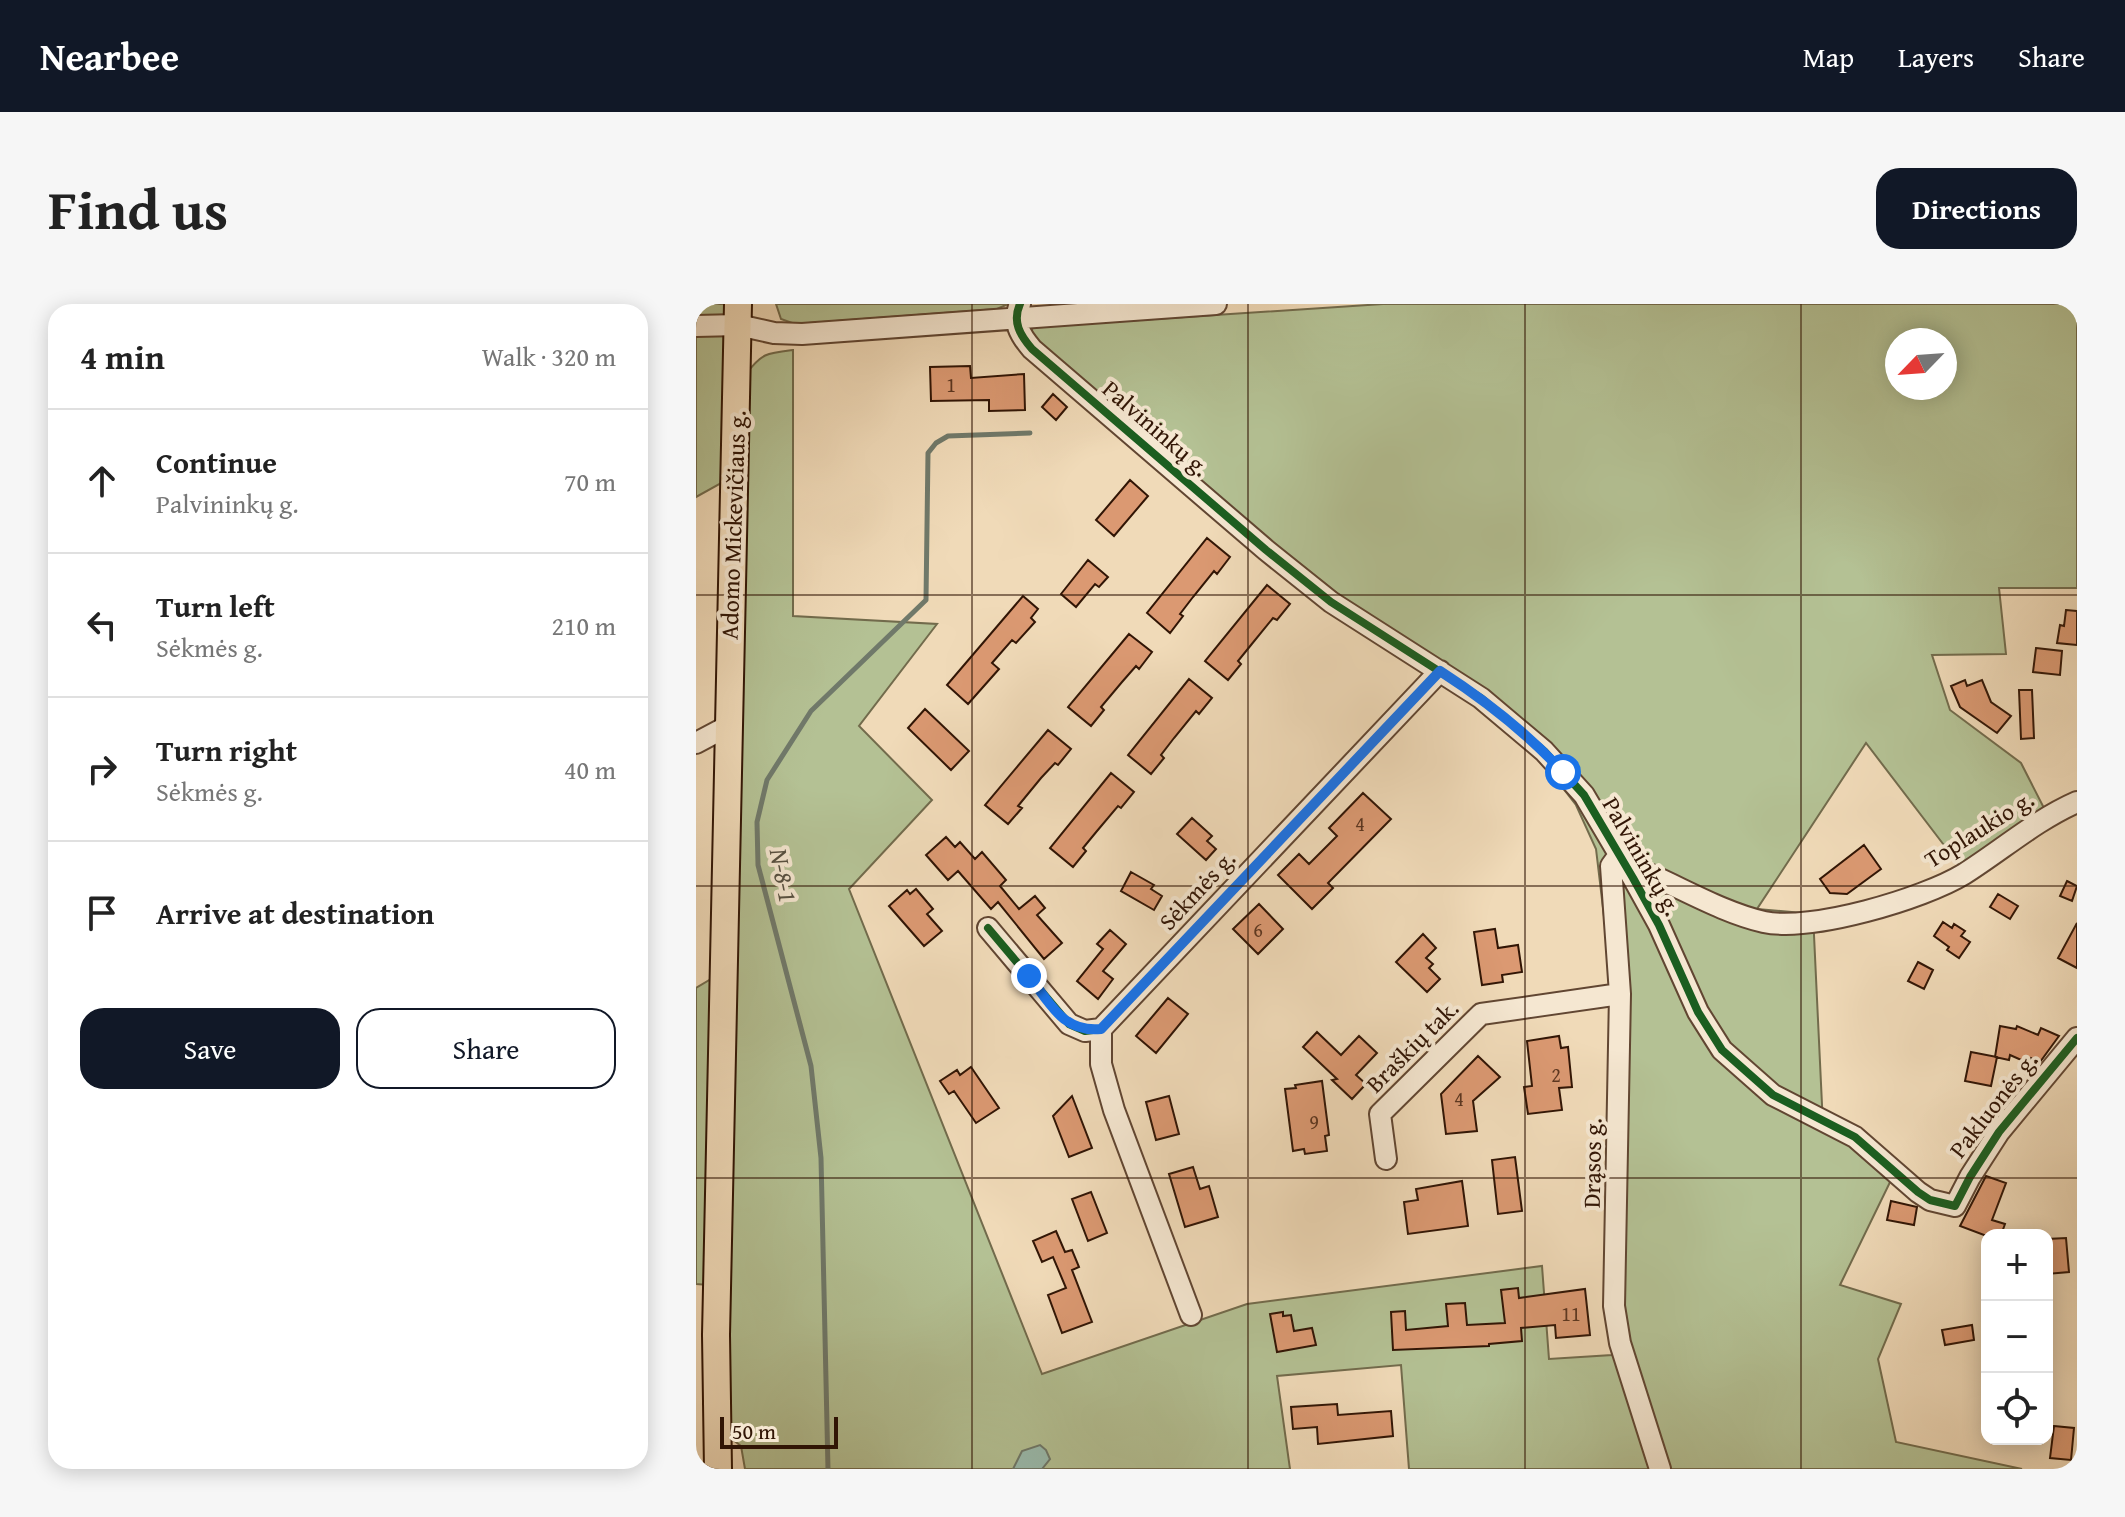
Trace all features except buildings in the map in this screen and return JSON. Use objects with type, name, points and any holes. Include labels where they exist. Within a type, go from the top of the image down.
[{"type":"main road","name":"Adomo Mickevičiaus g.","points":[[718,1469],[716,1335],[738,314]]},
{"type":"street","points":[[696,326],[738,314],[774,333],[802,334],[1018,311],[1216,304]]},
{"type":"street","name":"Palvininkų g.","points":[[1018,311],[1021,337],[1032,349],[1266,550],[1331,602],[1481,698],[1544,751],[1584,795],[1659,925],[1698,1012],[1722,1050],[1773,1095],[1855,1137],[1930,1200],[1955,1206]]},
{"type":"street","name":"Sėkmės g.","points":[[1101,1029],[1440,671]]},
{"type":"street","points":[[696,743],[728,726]]},
{"type":"street","name":"Toplaukio g.","points":[[1633,878],[1651,875],[1733,911],[1767,922],[1840,917],[1889,906],[1950,881],[2053,813],[2077,802]]},
{"type":"street","name":"Drąsos g.","points":[[1619,855],[1611,866],[1620,994],[1614,1306],[1620,1343],[1660,1469]]},
{"type":"street","points":[[988,928],[1069,1024],[1085,1031],[1101,1029],[1101,1064],[1114,1110],[1191,1315]]},
{"type":"street","name":"Braškių tak.","points":[[1386,1159],[1380,1114],[1481,1014],[1620,994]]},
{"type":"street","name":"Pakluonės g.","points":[[1955,1206],[1999,1132],[2077,1038]]},
{"type":"green space","points":[[696,304],[726,304],[725,481],[696,497]]},
{"type":"green space","points":[[776,304],[1008,304],[997,309],[795,324],[781,319]]},
{"type":"green space","points":[[1383,304],[2077,304],[2077,588],[1999,588],[2006,654],[1932,655],[1950,710],[2021,763],[2047,814],[1963,870],[1866,743],[1757,909],[1813,914],[1823,1126],[1893,1176],[1840,1285],[1901,1304],[1878,1359],[1896,1442],[2022,1469],[1409,1469],[1401,1365],[1277,1376],[1290,1469],[745,1469],[741,1446],[728,1436],[726,1217],[746,374],[761,358],[784,351],[793,350],[793,616],[937,624],[859,726],[932,800],[849,889],[1042,1374],[1247,1304],[1542,1266],[1549,1359],[1612,1355],[1612,984],[1596,849],[1576,805],[1531,747],[1280,548],[1033,341],[1030,331],[1034,327]]},
{"type":"green space","points":[[711,979],[708,1285],[696,1284],[696,988]]},
{"type":"shaded area","points":[[1040,1445],[1050,1459],[1042,1469],[1013,1469],[1022,1451]]},
{"type":"waterway","name":"N-8-1","points":[[828,1469],[821,1158],[811,1066],[758,865],[757,822],[767,780],[811,711],[926,600],[928,453],[936,443],[948,436],[1030,433]]},
{"type":"cycle path","points":[[1020,304],[1018,328],[1032,349],[1266,550],[1331,602],[1481,698],[1544,751],[1584,795],[1659,925],[1698,1012],[1722,1050],[1773,1095],[1855,1137],[1930,1200],[1955,1206],[1999,1132],[2077,1038]]},
{"type":"cycle path","points":[[988,928],[1069,1024],[1085,1031],[1101,1029],[1440,671]]},
{"type":"route","points":[[1029,976],[1069,1024],[1085,1031],[1101,1029],[1440,671],[1519,728],[1563,772]]}]
